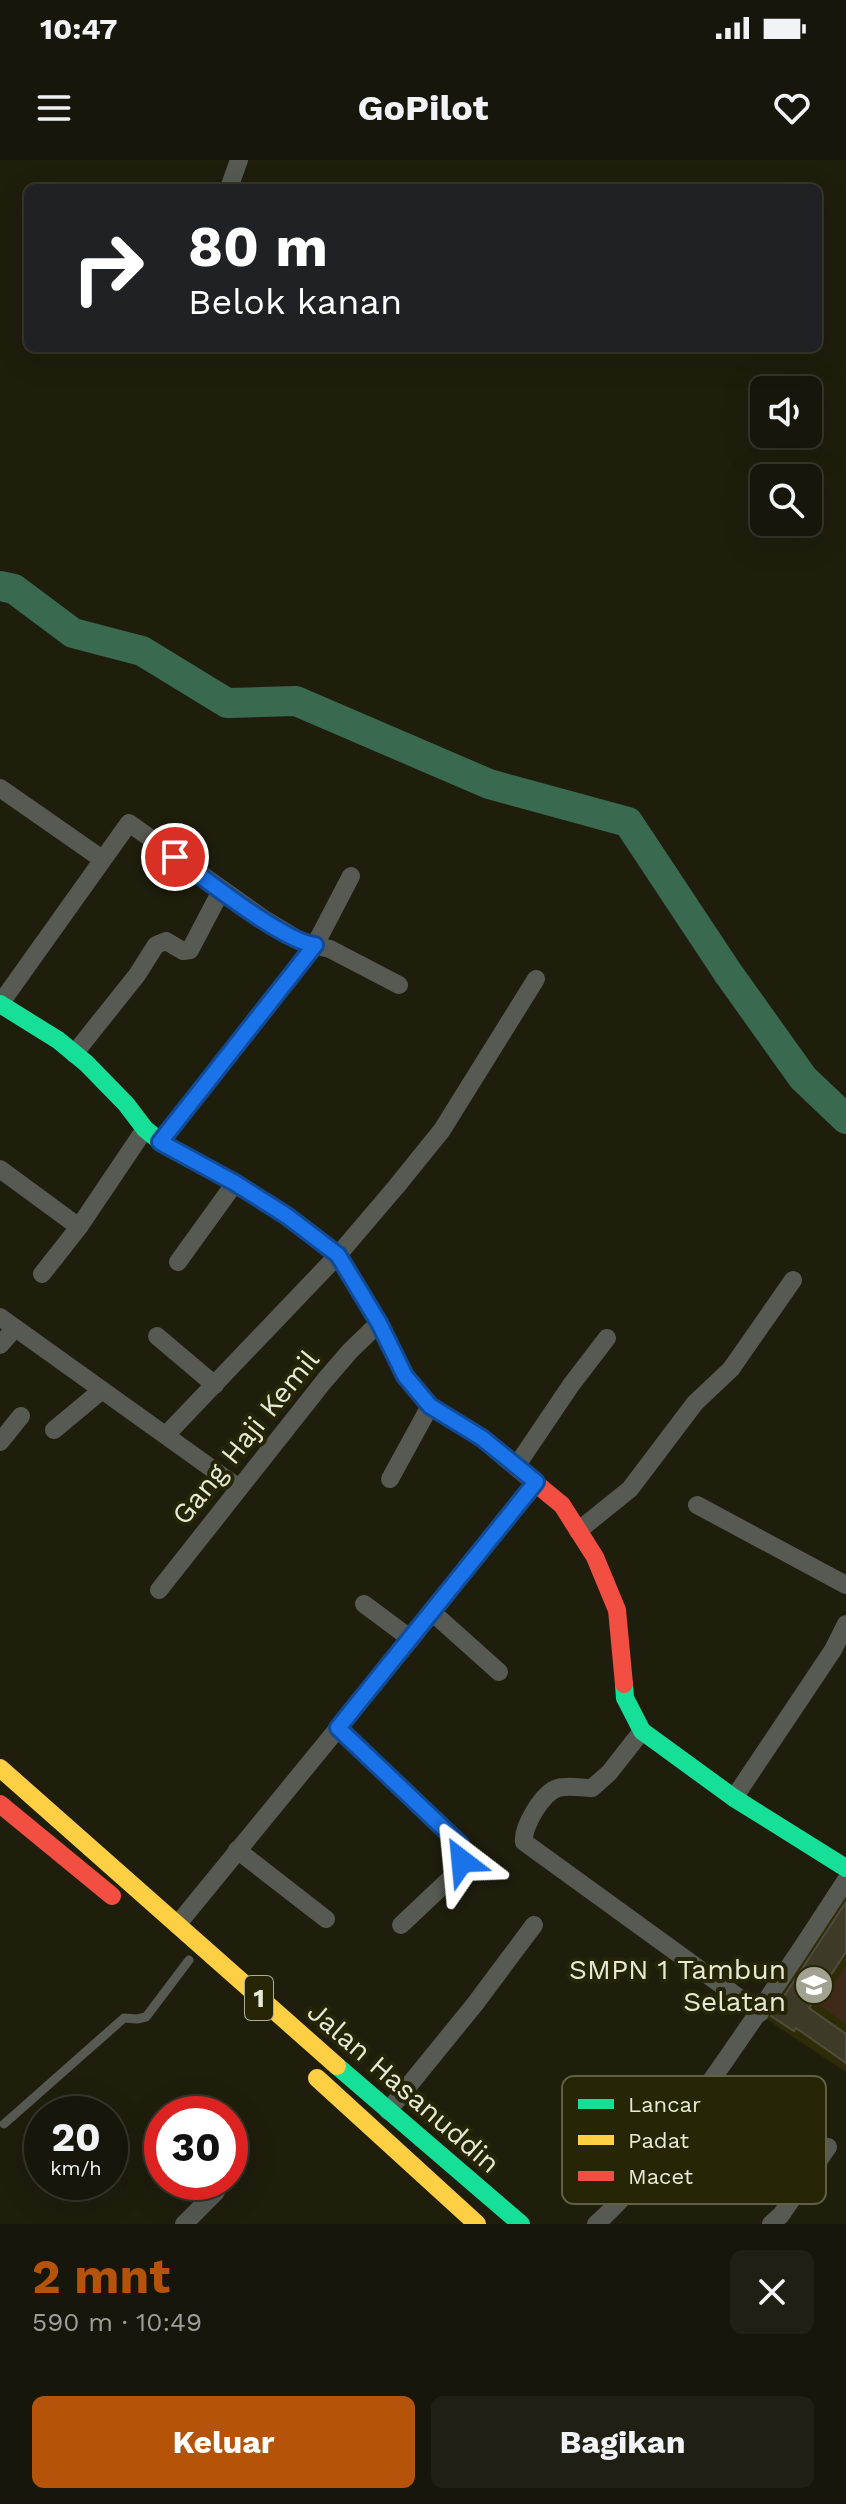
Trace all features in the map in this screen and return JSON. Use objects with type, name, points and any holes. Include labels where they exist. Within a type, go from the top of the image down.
[{"type":"main road","points":[[0,1004],[58,1040],[126,1104],[152,1136],[287,1216],[338,1255],[379,1323],[405,1376],[430,1406],[482,1438],[562,1505],[595,1557],[617,1610],[625,1698],[642,1731],[734,1798],[846,1868]]},
{"type":"main road","name":"Jalan Hasanuddin","points":[[0,1768],[388,2111],[521,2224]]},
{"type":"main road","points":[[0,1804],[130,1912]]},
{"type":"main road","name":"Jalan Hasanuddin","points":[[304,2066],[477,2224]]},
{"type":"street","points":[[230,184],[239,160]]},
{"type":"street","points":[[0,788],[102,859]]},
{"type":"street","points":[[0,1004],[129,823],[221,891],[304,943],[330,949],[399,985]]},
{"type":"street","points":[[42,1274],[152,1136],[315,945],[351,876]]},
{"type":"street","points":[[74,1054],[137,975],[156,945],[166,941],[183,951],[190,950],[221,891]]},
{"type":"street","points":[[167,1434],[338,1255],[442,1130],[536,979]]},
{"type":"street","points":[[0,1169],[79,1227]]},
{"type":"street","points":[[178,1262],[235,1183]]},
{"type":"street","points":[[578,1531],[630,1489],[695,1403],[731,1369],[793,1280]]},
{"type":"street","points":[[0,1345],[7,1322],[239,1488]]},
{"type":"street","name":"Gang Haji Kemil","points":[[159,1590],[350,1351],[379,1323]]},
{"type":"street","points":[[157,1336],[215,1385]]},
{"type":"street","points":[[517,1465],[607,1338]]},
{"type":"street","points":[[54,1430],[102,1390]]},
{"type":"street","points":[[390,1479],[430,1406]]},
{"type":"street","points":[[0,1442],[21,1416]]},
{"type":"street","points":[[177,1925],[536,1482]]},
{"type":"street","points":[[697,1505],[846,1585]]},
{"type":"street","points":[[364,1604],[411,1639]]},
{"type":"street","points":[[432,1612],[499,1672]]},
{"type":"street","points":[[734,1798],[833,1650],[846,1624]]},
{"type":"street","points":[[338,1728],[460,1844],[462,1861],[456,1873],[401,1925]]},
{"type":"street","points":[[642,1731],[609,1773],[592,1788],[563,1787],[548,1794],[525,1831],[524,1842],[760,2013]]},
{"type":"street","points":[[237,1850],[326,1919]]},
{"type":"street","points":[[715,2076],[760,2013],[846,1880]]},
{"type":"street","points":[[388,2111],[534,1925]]},
{"type":"street","points":[[184,2224],[208,2200]]},
{"type":"street","points":[[596,2224],[614,2204]]},
{"type":"street","points":[[771,2224],[789,2204]]},
{"type":"lane","points":[[4,2124],[124,2018],[146,2017],[189,1961]]},
{"type":"shaded area","name":"SMPN 1 Tambun Selatan","points":[[846,1886],[846,2072],[762,2016]]},
{"type":"shaded area","points":[[846,1966],[846,2024],[819,2005]]},
{"type":"building","points":[[846,1902],[846,1952],[809,2008],[846,2034],[846,2063],[796,2028],[794,2031],[771,2016]]},
{"type":"waterway","points":[[0,586],[14,589],[73,633],[142,651],[227,703],[296,701],[489,784],[628,822],[728,973],[803,1078],[846,1119]]},
{"type":"traffic: fast","points":[[0,1004],[58,1040],[86,1063],[126,1104],[145,1129],[166,1146],[235,1183],[287,1216],[338,1255],[379,1323],[405,1376],[430,1406],[482,1438],[505,1458]]},
{"type":"traffic: fast","points":[[624,1684],[625,1698],[642,1731],[734,1798],[846,1868]]},
{"type":"traffic: fast","points":[[337,2066],[521,2224]]},
{"type":"traffic: slow","points":[[0,1768],[337,2066]]},
{"type":"traffic: slow","points":[[317,2078],[477,2224]]},
{"type":"traffic: jam","points":[[505,1458],[562,1505],[595,1557],[617,1610],[624,1684]]},
{"type":"traffic: jam","points":[[0,1804],[112,1896]]},
{"type":"place","name":"SMPN 1 Tambun Selatan","points":[[814,1985]]},
{"type":"route","points":[[175,857],[238,903],[304,943],[315,945],[160,1142],[287,1216],[338,1255],[379,1323],[405,1376],[430,1406],[482,1438],[536,1482],[338,1728],[460,1844],[462,1861]]}]
